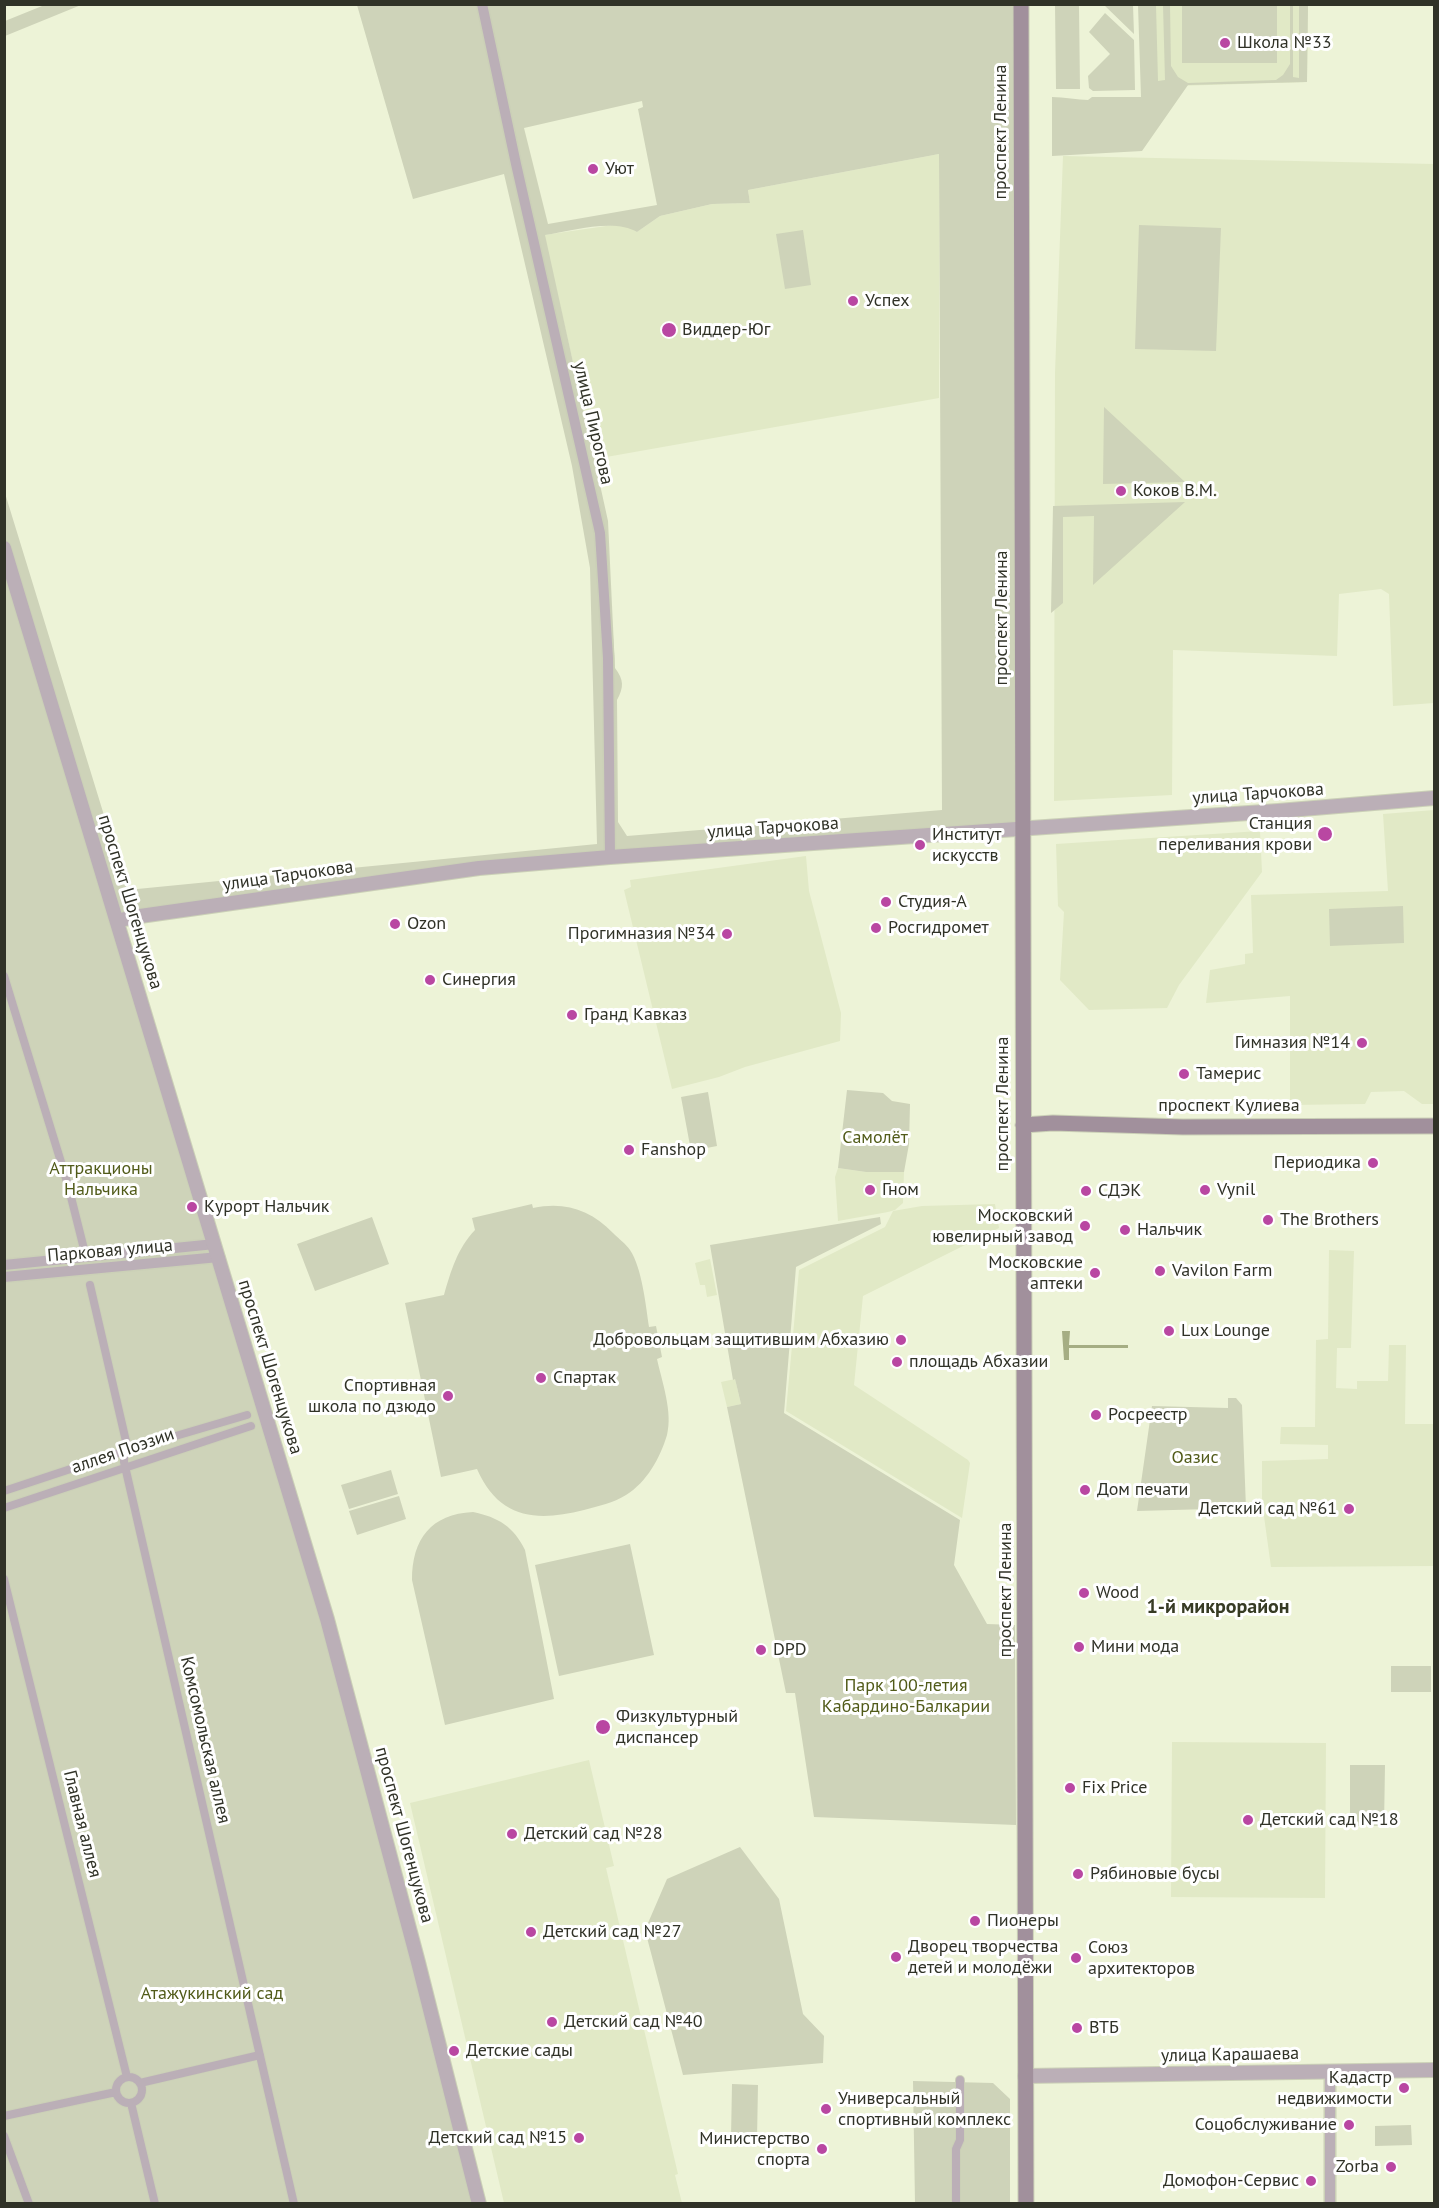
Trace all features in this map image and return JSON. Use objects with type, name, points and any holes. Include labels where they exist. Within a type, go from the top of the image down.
[{"type":"main road","name":"проспект Ленина","points":[[1021,4],[1026,2204]]},
{"type":"main road","name":"проспект Кулиева","points":[[1023,1125],[1053,1123],[1183,1127],[1434,1126]]},
{"type":"street","name":"улица Пирогова","points":[[482,4],[518,174],[600,533],[608,658],[610,857]]},
{"type":"street","name":"проспект Шогенцукова","points":[[4,548],[327,1619],[479,2204]]},
{"type":"street","name":"улица Тарчокова","points":[[117,921],[479,868],[1434,798]]},
{"type":"street","points":[[4,976],[68,1185],[84,1249]]},
{"type":"street","name":"Парковая улица","points":[[4,1265],[217,1251]]},
{"type":"street","name":"Парковая улица","points":[[4,1277],[217,1251]]},
{"type":"street","name":"Комсомольская аллея","points":[[90,1285],[128,1450],[124,1455],[126,1468],[294,2204]]},
{"type":"street","name":"аллея Поэзии","points":[[4,1491],[128,1450],[247,1415]]},
{"type":"street","name":"аллея Поэзии","points":[[4,1508],[251,1426]]},
{"type":"street","name":"Главная аллея","points":[[4,1579],[127,2077]]},
{"type":"street","points":[[140,2083],[260,2055]]},
{"type":"street","name":"улица Карашаева","points":[[1025,2076],[1434,2070]]},
{"type":"street","points":[[1330,2072],[1330,2204]]},
{"type":"street","points":[[127,2077],[136,2079],[140,2083],[142,2093],[136,2101],[131,2103],[122,2101],[116,2092],[118,2083],[127,2077]]},
{"type":"street","points":[[956,2204],[956,2149],[960,2140],[960,2080]]},
{"type":"street","points":[[4,2116],[116,2092]]},
{"type":"street","points":[[131,2103],[155,2204]]},
{"type":"street","points":[[4,2136],[29,2204]]},
{"type":"shaded area","name":"Школа №33","points":[[1142,5],[1308,5],[1307,82],[1143,87]]},
{"type":"shaded area","points":[[939,154],[939,398],[595,459],[544,235],[613,225],[628,227],[637,232],[660,216],[712,204],[750,203],[748,190]]},
{"type":"shaded area","points":[[1063,156],[1434,164],[1434,703],[1393,706],[1389,594],[1381,589],[1339,594],[1337,656],[1173,650],[1172,795],[1054,801],[1055,373]]},
{"type":"shaded area","name":"Гимназия №14","points":[[1434,810],[1434,1104],[1422,1104],[1404,1091],[1371,1092],[1365,1104],[1290,1105],[1290,996],[1206,1003],[1210,970],[1245,964],[1245,954],[1253,953],[1251,895],[1388,891],[1383,814]]},
{"type":"shaded area","points":[[1260,831],[1262,872],[1179,985],[1167,1008],[1089,1010],[1060,980],[1064,912],[1058,906],[1056,844]]},
{"type":"shaded area","name":"Прогимназия №34","points":[[806,856],[809,891],[841,1013],[840,1041],[672,1089],[624,890],[631,887],[630,880]]},
{"type":"shaded area","name":"Гном","points":[[838,1168],[866,1172],[904,1172],[903,1203],[895,1210],[888,1212],[838,1221],[835,1177]]},
{"type":"shaded area","points":[[995,1204],[999,1228],[863,1296],[854,1385],[968,1460],[970,1463],[962,1518],[786,1411],[799,1270],[885,1227],[893,1211],[922,1206]]},
{"type":"shaded area","points":[[1329,1250],[1354,1251],[1351,1348],[1337,1348],[1336,1388],[1357,1389],[1357,1381],[1388,1381],[1389,1345],[1406,1345],[1405,1424],[1434,1424],[1434,1566],[1271,1567],[1262,1502],[1262,1461],[1328,1459],[1328,1445],[1280,1444],[1281,1427],[1315,1427],[1316,1340],[1328,1339]]},
{"type":"shaded area","points":[[710,1259],[717,1295],[707,1297],[705,1285],[700,1285],[695,1263]]},
{"type":"shaded area","points":[[1062,1331],[1070,1331],[1069,1345],[1128,1345],[1128,1348],[1069,1348],[1069,1360],[1064,1360]]},
{"type":"shaded area","points":[[735,1379],[741,1404],[727,1407],[721,1382]]},
{"type":"shaded area","name":"Детский сад №18","points":[[1172,1742],[1326,1743],[1325,1898],[1171,1897]]},
{"type":"shaded area","points":[[589,1760],[614,1866],[606,1868],[678,2174],[675,2175],[682,2203],[504,2203],[410,1803]]},
{"type":"green space","points":[[47,4],[81,5],[5,36],[5,21]]},
{"type":"green space","points":[[1290,4],[1293,5],[1293,77],[1299,78],[1299,5],[1308,5],[1307,82],[1188,85],[1142,151],[1052,156],[1052,97],[1088,100],[1092,97],[1141,97],[1138,5],[1156,5],[1158,81],[1165,80],[1163,5],[1170,5],[1171,66],[1178,77],[1188,83],[1276,80],[1283,75],[1290,64]]},
{"type":"green space","name":"Атажукинский сад","points":[[357,5],[1021,5],[1022,828],[610,857],[117,921],[327,1619],[479,2203],[5,2203],[4,490],[127,890],[597,844],[590,568],[572,466],[504,174],[413,199]],"holes":[[[642,101],[643,107],[638,109],[657,205],[548,224],[524,128]],[[939,154],[942,810],[627,836],[618,822],[617,700],[622,684],[615,668],[608,521],[545,235],[605,226],[628,228],[637,232],[660,216],[712,204],[750,203],[748,190]]]},
{"type":"green space","points":[[1055,5],[1079,5],[1080,89],[1056,89]]},
{"type":"green space","points":[[1104,5],[1133,5],[1134,34]]},
{"type":"green space","points":[[1182,5],[1277,5],[1277,63],[1182,63]]},
{"type":"green space","points":[[1105,13],[1134,40],[1135,90],[1093,91],[1089,88],[1088,76],[1110,54],[1089,32]]},
{"type":"green space","points":[[1139,225],[1221,228],[1216,351],[1135,349]]},
{"type":"green space","points":[[803,230],[811,285],[785,289],[776,234]]},
{"type":"green space","points":[[1104,407],[1185,482],[1103,484]]},
{"type":"green space","points":[[1185,502],[1093,585],[1094,516],[1063,517],[1063,603],[1051,613],[1053,506]]},
{"type":"green space","points":[[1403,906],[1404,943],[1330,946],[1329,909]]},
{"type":"green space","name":"Самолёт","points":[[847,1090],[883,1093],[892,1101],[910,1104],[909,1144],[904,1172],[866,1172],[838,1168]]},
{"type":"green space","points":[[708,1092],[717,1146],[691,1151],[681,1097]]},
{"type":"green space","name":"Спартак","points":[[532,1204],[533,1208],[567,1207],[586,1213],[605,1225],[630,1250],[640,1277],[649,1327],[656,1326],[662,1357],[657,1359],[669,1417],[667,1435],[661,1452],[652,1469],[634,1490],[606,1504],[550,1516],[521,1513],[508,1507],[486,1486],[477,1469],[441,1477],[405,1303],[444,1295],[459,1253],[475,1230],[472,1218]]},
{"type":"green space","points":[[372,1217],[389,1264],[315,1291],[297,1244]]},
{"type":"green space","name":"Парк 100-летия Кабардино-Балкарии","points":[[880,1217],[881,1224],[796,1267],[784,1413],[960,1520],[954,1565],[987,1624],[1015,1625],[1016,1825],[814,1817],[795,1693],[786,1693],[727,1407],[741,1404],[735,1379],[733,1380],[710,1245]]},
{"type":"green space","name":"Оазис","points":[[1228,1398],[1236,1398],[1242,1405],[1246,1508],[1137,1511],[1152,1406],[1228,1408]]},
{"type":"green space","points":[[391,1470],[398,1494],[349,1509],[341,1485]]},
{"type":"green space","points":[[399,1496],[406,1519],[357,1535],[349,1511]]},
{"type":"green space","points":[[473,1512],[504,1524],[516,1535],[525,1550],[554,1699],[445,1725],[412,1580],[413,1565],[420,1541],[427,1531],[446,1518]]},
{"type":"green space","points":[[630,1544],[654,1655],[559,1676],[535,1565]]},
{"type":"green space","points":[[1391,1666],[1431,1666],[1431,1692],[1391,1692]]},
{"type":"green space","points":[[1350,1765],[1385,1765],[1384,1826],[1350,1826]]},
{"type":"green space","points":[[740,1847],[779,1899],[803,2014],[824,2036],[823,2063],[683,2075],[645,1930],[667,1879]]},
{"type":"green space","points":[[913,2081],[993,2083],[1010,2099],[1010,2203],[915,2203]]},
{"type":"green space","points":[[732,2084],[758,2085],[757,2139],[731,2138]]},
{"type":"green space","points":[[1411,2125],[1412,2145],[1375,2146],[1375,2126]]},
{"type":"place","name":"Школа №33","points":[[1225,43]]},
{"type":"place","name":"Уют","points":[[593,169]]},
{"type":"place","name":"Успех","points":[[853,301]]},
{"type":"place","name":"Виддер-Юг","points":[[669,330]]},
{"type":"place","name":"Коков В.М.","points":[[1121,491]]},
{"type":"place","name":"Станция переливания крови","points":[[1325,834]]},
{"type":"place","name":"Институт искусств","points":[[920,845]]},
{"type":"place","name":"Студия-А","points":[[886,902]]},
{"type":"place","name":"Ozon","points":[[395,924]]},
{"type":"place","name":"Росгидромет","points":[[876,928]]},
{"type":"place","name":"Прогимназия №34","points":[[727,934]]},
{"type":"place","name":"Синергия","points":[[430,980]]},
{"type":"place","name":"Гранд Кавказ","points":[[572,1015]]},
{"type":"place","name":"Гимназия №14","points":[[1362,1043]]},
{"type":"place","name":"Тамерис","points":[[1184,1074]]},
{"type":"place","name":"Fanshop","points":[[629,1150]]},
{"type":"place","name":"Периодика","points":[[1373,1163]]},
{"type":"place","name":"Гном","points":[[870,1190]]},
{"type":"place","name":"Vynil","points":[[1205,1190]]},
{"type":"place","name":"СДЭК","points":[[1086,1191]]},
{"type":"place","name":"Курорт Нальчик","points":[[192,1207]]},
{"type":"place","name":"The Brothers","points":[[1268,1220]]},
{"type":"place","name":"Московский ювелирный завод","points":[[1085,1226]]},
{"type":"place","name":"Нальчик","points":[[1125,1230]]},
{"type":"place","name":"Vavilon Farm","points":[[1160,1271]]},
{"type":"place","name":"Московские аптеки","points":[[1095,1273]]},
{"type":"place","name":"Lux Lounge","points":[[1169,1331]]},
{"type":"place","name":"Добровольцам защитившим Абхазию","points":[[901,1340]]},
{"type":"place","name":"площадь Абхазии","points":[[897,1362]]},
{"type":"place","name":"Спартак","points":[[541,1378]]},
{"type":"place","name":"Спортивная школа по дзюдо","points":[[448,1396]]},
{"type":"place","name":"Росреестр","points":[[1096,1415]]},
{"type":"place","name":"Дом печати","points":[[1085,1490]]},
{"type":"place","name":"Детский сад №61","points":[[1349,1509]]},
{"type":"place","name":"Wood","points":[[1084,1593]]},
{"type":"place","name":"Мини мода","points":[[1079,1647]]},
{"type":"place","name":"DPD","points":[[761,1650]]},
{"type":"place","name":"Физкультурный диспансер","points":[[603,1727]]},
{"type":"place","name":"Fix Price","points":[[1070,1788]]},
{"type":"place","name":"Детский сад №18","points":[[1248,1820]]},
{"type":"place","name":"Детский сад №28","points":[[512,1834]]},
{"type":"place","name":"Рябиновые бусы","points":[[1078,1874]]},
{"type":"place","name":"Пионеры","points":[[975,1921]]},
{"type":"place","name":"Детский сад №27","points":[[531,1932]]},
{"type":"place","name":"Дворец творчества детей и молодёжи","points":[[896,1957]]},
{"type":"place","name":"Союз архитекторов","points":[[1076,1958]]},
{"type":"place","name":"Детский сад №40","points":[[552,2022]]},
{"type":"place","name":"ВТБ","points":[[1077,2028]]},
{"type":"place","name":"Детские сады","points":[[454,2051]]},
{"type":"place","name":"Кадастр недвижимости","points":[[1404,2088]]},
{"type":"place","name":"Универсальный спортивный комплекс","points":[[826,2109]]},
{"type":"place","name":"Соцобслуживание","points":[[1349,2125]]},
{"type":"place","name":"Детский сад №15","points":[[579,2138]]},
{"type":"place","name":"Министерство спорта","points":[[822,2149]]},
{"type":"place","name":"Zorba","points":[[1391,2167]]},
{"type":"place","name":"Домофон-Сервис","points":[[1311,2181]]},
{"type":"district","name":"1-й микрорайон","points":[[1218,1607]]},
{"type":"park label","name":"Аттракционы Нальчика","points":[[101,1179]]}]
